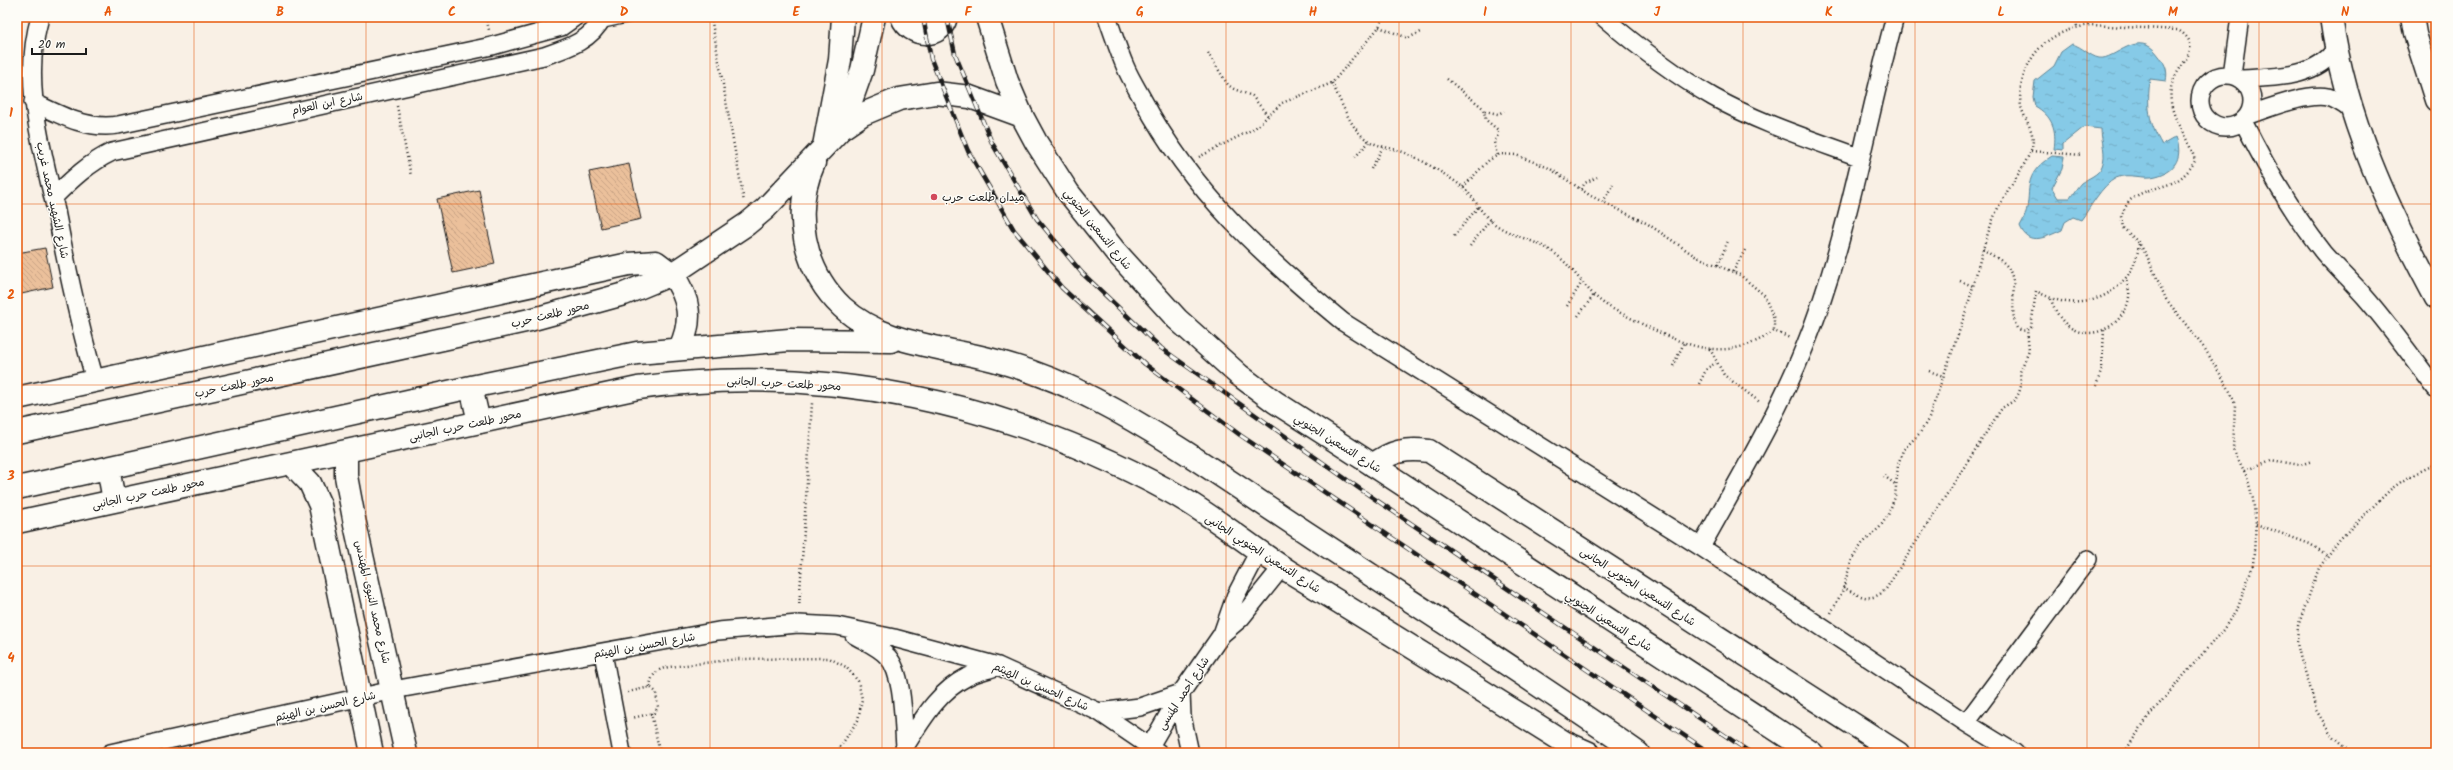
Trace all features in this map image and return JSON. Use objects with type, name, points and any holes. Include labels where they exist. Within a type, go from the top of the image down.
[{"type":"main road","points":[[843,17],[840,60],[820,151],[805,185],[802,222],[806,247],[818,276],[828,291],[854,317],[883,332],[912,342],[1023,369],[1094,398],[1202,465],[1537,684],[1638,753]]},
{"type":"main road","points":[[841,129],[862,70],[874,17]]},
{"type":"main road","points":[[902,17],[905,26],[918,34],[933,33],[945,22],[946,17]]},
{"type":"main road","name":"شارع التسعين الجنوبي","points":[[987,17],[1005,74],[1022,116],[1036,142],[1068,192],[1115,251],[1177,319],[1239,374],[1275,402],[1812,753]]},
{"type":"main road","points":[[2331,17],[2336,48],[2350,109],[2390,206],[2436,298]]},
{"type":"main road","points":[[2412,17],[2415,34],[2436,100]]},
{"type":"main road","name":"محور طلعت حرب","points":[[17,432],[530,320],[624,294],[672,274],[747,224],[841,129],[880,105],[899,99],[936,93],[970,96],[1022,116]]},
{"type":"main road","points":[[17,398],[629,264],[656,262],[672,274],[682,287],[688,302],[689,318],[686,334],[680,348]]},
{"type":"main road","points":[[17,488],[471,387],[600,360],[680,348],[796,340],[912,342]]},
{"type":"main road","name":"محور طلعت حرب الجانبى","points":[[17,522],[638,388],[691,381],[736,380],[862,387],[917,397]]},
{"type":"main road","points":[[471,387],[479,422]]},
{"type":"main road","name":"شارع التسعين الجنوبي الجانبى","points":[[917,397],[992,416],[1060,439],[1119,465],[1174,494],[1282,567],[1564,742],[1589,753]]},
{"type":"main road","name":"شارع التسعين الجنوبي الجانبى","points":[[1373,465],[1384,456],[1398,450],[1412,448],[1429,451],[1898,753]]},
{"type":"main road","name":"شارع محمد النبوى المهندس","points":[[346,451],[346,476],[355,524],[406,753]]},
{"type":"main road","points":[[291,462],[310,483],[320,505],[372,753]]},
{"type":"main road","points":[[108,468],[114,500]]},
{"type":"street","name":"شارع الشهيد محمد غريب","points":[[40,17],[32,65],[32,102],[80,329],[95,380]]},
{"type":"street","name":"شارع ابن العوام","points":[[32,102],[78,122],[105,127],[530,38],[561,27],[575,17]]},
{"type":"street","points":[[1108,17],[1125,66],[1157,126],[1196,182],[1238,229],[1289,277],[1343,322],[1701,547],[1966,723],[2015,753]]},
{"type":"street","points":[[1602,17],[1638,47],[1675,74],[1714,97],[1756,118],[1859,157]]},
{"type":"street","points":[[1701,547],[1774,412],[1805,345],[1835,256],[1895,17]]},
{"type":"street","points":[[2240,17],[2236,77],[2250,91],[2252,103],[2246,118],[2266,167],[2294,211],[2324,253],[2365,297],[2403,343],[2436,389]]},
{"type":"street","name":"شارع ابن العوام","points":[[53,198],[78,173],[95,160],[112,152],[544,56],[583,41],[601,20]]},
{"type":"street","points":[[2336,48],[2329,59],[2320,66],[2308,71],[2282,76],[2215,77],[2208,82],[2203,90],[2201,106],[2210,121],[2218,125],[2231,126],[2246,118],[2315,97],[2328,97],[2340,102],[2350,109]]},
{"type":"street","points":[[399,87],[400,66]]},
{"type":"street","name":"شارع أحمد المنسى","points":[[1222,634],[1235,597],[1259,551]]},
{"type":"street","points":[[1966,723],[2088,559]]},
{"type":"street","name":"شارع أحمد المنسى","points":[[1151,751],[1181,693],[1222,634],[1241,618],[1282,567]]},
{"type":"street","name":"شارع الحسن بن الهيثم","points":[[110,753],[155,748],[393,690],[718,632],[798,624],[838,626],[894,638],[998,666],[1098,712],[1151,751]]},
{"type":"street","points":[[838,626],[878,648],[890,659],[897,676],[902,700],[903,749]]},
{"type":"street","points":[[603,653],[622,753]]},
{"type":"street","points":[[903,749],[925,714],[948,691],[966,678],[998,666]]},
{"type":"street","points":[[1098,712],[1140,707],[1181,693],[1190,753]]},
{"type":"lane","points":[[601,20],[631,17]]},
{"type":"path","points":[[711,17],[747,224]]},
{"type":"path","points":[[1184,165],[1240,137],[1269,117],[1282,103],[1332,83],[1379,27],[1382,17]]},
{"type":"path","points":[[2076,17],[2077,27]]},
{"type":"path","points":[[1823,627],[1843,587],[1852,559],[1862,544],[1880,527],[1888,515],[1895,497],[1895,484],[1898,465],[1903,450],[1920,433],[1929,418],[1998,208],[2031,151],[2032,133],[2022,108],[2021,90],[2025,73],[2032,57],[2044,43],[2060,33],[2077,27],[2091,25],[2178,30],[2186,35],[2190,42],[2189,52],[2174,77],[2171,88],[2175,118],[2183,136],[2193,149],[2195,160],[2189,172],[2179,180],[2133,198],[2120,216],[2123,228],[2139,243],[2148,256],[2166,299],[2205,349],[2229,389],[2235,404],[2233,449],[2244,471],[2253,499],[2256,524],[2253,566],[2238,607],[2223,630],[2148,717],[2124,753]]},
{"type":"path","points":[[1379,27],[1408,38],[1421,32]]},
{"type":"path","points":[[1208,53],[1228,85],[1252,96],[1269,117]]},
{"type":"path","points":[[1447,79],[1485,111],[1498,114],[1504,111]]},
{"type":"path","points":[[1332,83],[1356,130],[1369,142],[1410,154],[1463,187],[1490,220],[1503,231],[1545,247],[1558,256],[1594,295],[1611,308],[1684,343],[1710,349],[1745,346],[1761,340],[1774,331]]},
{"type":"path","points":[[399,87],[411,176]]},
{"type":"path","points":[[1485,111],[1486,120],[1499,133],[1494,142],[1497,155]]},
{"type":"path","points":[[1355,157],[1369,142]]},
{"type":"path","points":[[1372,169],[1383,147]]},
{"type":"path","points":[[2031,151],[2082,155]]},
{"type":"path","points":[[1463,187],[1489,160],[1497,155],[1516,156],[1533,161],[1603,202],[1648,224],[1695,256],[1733,272],[1754,286],[1764,295],[1774,319],[1774,331]]},
{"type":"path","points":[[1581,188],[1590,179],[1597,178]]},
{"type":"path","points":[[1603,202],[1613,184]]},
{"type":"path","points":[[1454,236],[1479,206]]},
{"type":"path","points":[[1470,246],[1490,220]]},
{"type":"path","points":[[1718,265],[1728,241]]},
{"type":"path","points":[[1843,587],[1863,598],[1872,598],[1880,595],[1886,589],[2002,408],[2015,400],[2021,386],[2020,372],[2029,351],[2027,330],[2033,318],[2036,291],[2050,298],[2066,302],[2083,303],[2099,298],[2114,290],[2126,279],[2138,258],[2139,243]]},
{"type":"path","points":[[1733,272],[1746,248]]},
{"type":"path","points":[[1983,250],[2004,263],[2012,277],[2012,315],[2014,323],[2021,331],[2027,330]]},
{"type":"path","points":[[2050,298],[2062,321],[2075,330],[2090,333],[2104,330],[2117,322],[2126,310],[2129,296],[2126,279]]},
{"type":"path","points":[[1960,281],[1973,286]]},
{"type":"path","points":[[1567,306],[1582,282]]},
{"type":"path","points":[[1578,316],[1594,295]]},
{"type":"path","points":[[2096,386],[2102,369],[2104,330]]},
{"type":"path","points":[[1774,331],[1805,345]]},
{"type":"path","points":[[1673,366],[1684,343]]},
{"type":"path","points":[[1710,349],[1716,363],[1735,386],[1774,412]]},
{"type":"path","points":[[1699,384],[1707,368],[1716,363]]},
{"type":"path","points":[[1929,371],[1942,376]]},
{"type":"path","points":[[798,624],[813,384]]},
{"type":"path","points":[[2244,471],[2272,460],[2300,465],[2312,461]]},
{"type":"path","points":[[2353,753],[2331,734],[2316,710],[2297,644],[2298,626],[2303,610],[2327,555],[2391,489],[2408,476],[2436,464]]},
{"type":"path","points":[[1884,476],[1895,484]]},
{"type":"path","points":[[2256,524],[2310,544],[2327,555]]},
{"type":"path","points":[[650,687],[655,673],[661,668],[738,659],[829,658],[846,667],[858,681],[862,699],[858,720],[836,753]]},
{"type":"path","points":[[610,696],[650,687]]},
{"type":"path","points":[[616,721],[651,713],[658,707],[656,692],[650,687]]},
{"type":"path","points":[[651,713],[660,753]]},
{"type":"water","points":[[2072,44],[2099,58],[2105,58],[2135,44],[2143,44],[2151,48],[2159,56],[2166,68],[2167,74],[2166,81],[2150,79],[2149,106],[2151,121],[2162,145],[2176,137],[2179,150],[2178,156],[2173,166],[2163,174],[2151,177],[2121,176],[2116,178],[2101,191],[2081,220],[2073,217],[2065,222],[2062,230],[2044,237],[2033,238],[2023,232],[2020,226],[2027,206],[2030,180],[2034,172],[2041,164],[2052,156],[2064,157],[2062,169],[2052,188],[2058,198],[2070,198],[2081,183],[2101,169],[2104,157],[2101,129],[2084,127],[2063,144],[2063,150],[2054,149],[2055,135],[2052,124],[2046,114],[2035,106],[2033,97],[2035,81],[2054,66],[2061,52]]},
{"type":"building","points":[[629,164],[641,219],[601,228],[589,172]]},
{"type":"building","points":[[479,190],[495,264],[453,273],[437,199]]},
{"type":"building","points":[[45,248],[53,287],[17,295],[17,253]]},
{"type":"railway","points":[[923,17],[931,59],[968,151],[1014,230],[1062,288],[1145,364],[1240,435],[1710,753]]},
{"type":"railway","points":[[947,17],[955,54],[992,143],[1037,219],[1082,273],[1161,348],[1360,489],[1751,753]]},
{"type":"place","name":"ميدان طلعت حرب","points":[[934,197]]}]
